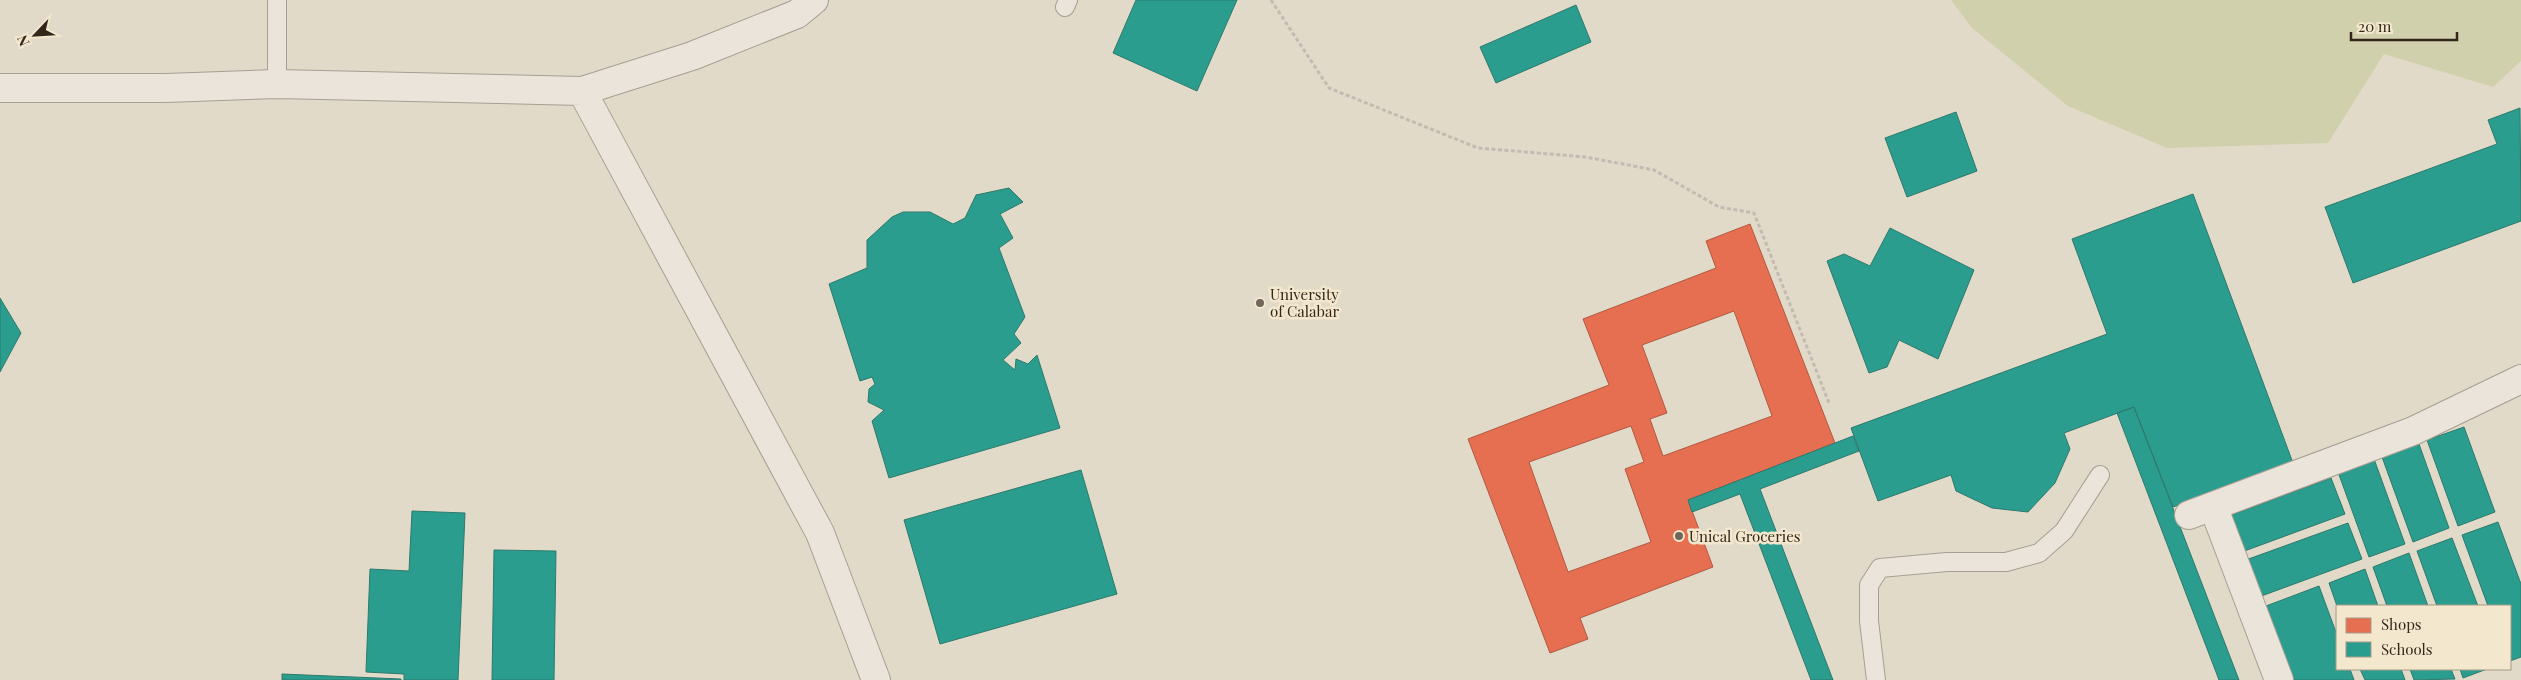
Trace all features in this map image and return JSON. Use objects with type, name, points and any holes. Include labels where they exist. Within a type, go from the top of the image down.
[{"type":"street","points":[[0,88],[166,88],[277,84],[582,91],[692,56],[797,14],[814,0]]},
{"type":"street","points":[[582,91],[820,533],[876,680]]},
{"type":"street","points":[[2279,680],[2201,511],[2412,431],[2521,379]]},
{"type":"lane","points":[[277,0],[277,84]]},
{"type":"lane","points":[[1876,680],[1869,621],[1869,585],[1880,568],[1947,562],[2006,562],[2039,553],[2064,531],[2100,475]]},
{"type":"path","points":[[1271,0],[1330,88],[1478,148],[1586,157],[1654,170],[1719,207],[1754,213],[1829,403]]},
{"type":"green space","points":[[1951,0],[2521,0],[2521,61],[2493,87],[2384,54],[2328,143],[2167,148],[2068,106],[1972,28]]},
{"type":"building: Shops","points":[[1750,224],[1835,443],[1688,500],[1713,567],[1580,618],[1588,639],[1550,653],[1468,439],[1609,385],[1583,319],[1716,268],[1706,241]],"holes":[[[1734,311],[1772,416],[1663,456],[1650,419],[1667,413],[1642,345]],[[1631,426],[1644,462],[1625,469],[1651,542],[1568,572],[1529,462]]]},
{"type":"building: Schools","points":[[1136,0],[1237,0],[1197,91],[1113,53]]},
{"type":"building: Schools","points":[[1576,5],[1591,42],[1496,83],[1480,47]]},
{"type":"building: Schools","points":[[2520,108],[2521,221],[2353,283],[2325,207],[2497,144],[2488,120]]},
{"type":"building: Schools","points":[[1956,112],[1977,171],[1907,197],[1885,138]]},
{"type":"building: Schools","points":[[1009,188],[1023,202],[1000,214],[1013,238],[999,248],[1025,317],[1014,334],[1021,343],[1003,360],[1015,370],[1016,359],[1028,364],[1037,355],[1060,428],[889,478],[872,421],[884,410],[868,402],[869,389],[875,384],[872,377],[860,381],[829,284],[867,268],[867,240],[892,217],[903,212],[930,212],[953,224],[965,218],[976,195]]},
{"type":"building: Schools","points":[[2193,194],[2293,463],[2173,507],[2134,407],[2064,433],[2070,449],[2055,483],[2028,512],[1992,508],[1956,491],[1951,475],[1878,501],[1851,428],[2107,334],[2072,239]]},
{"type":"building: Schools","points":[[1890,228],[1974,270],[1938,359],[1899,340],[1887,367],[1869,373],[1827,261],[1844,254],[1870,266]]},
{"type":"building: Schools","points":[[0,298],[21,333],[0,372]]},
{"type":"building: Schools","points":[[2134,407],[2239,680],[2219,680],[2117,413]]},
{"type":"building: Schools","points":[[2464,427],[2495,512],[2458,526],[2427,440]]},
{"type":"building: Schools","points":[[1853,436],[1859,451],[1760,489],[1833,680],[1811,680],[1740,494],[1692,512],[1688,500]]},
{"type":"building: Schools","points":[[2419,444],[2449,528],[2413,542],[2382,457]]},
{"type":"building: Schools","points":[[2374,459],[2405,544],[2369,557],[2338,472]]},
{"type":"building: Schools","points":[[1081,470],[1117,594],[940,644],[904,520]]},
{"type":"building: Schools","points":[[2331,478],[2345,514],[2239,553],[2226,517]]},
{"type":"building: Schools","points":[[412,511],[465,513],[458,680],[404,680],[404,674],[366,672],[370,569],[409,571]]},
{"type":"building: Schools","points":[[2498,522],[2521,584],[2521,657],[2511,661],[2511,605],[2488,605],[2462,535]]},
{"type":"building: Schools","points":[[2348,523],[2362,559],[2256,598],[2243,561]]},
{"type":"building: Schools","points":[[2452,538],[2478,605],[2437,605],[2417,551]]},
{"type":"building: Schools","points":[[494,550],[556,551],[554,680],[492,680]]},
{"type":"building: Schools","points":[[2409,553],[2428,605],[2387,605],[2373,567]]},
{"type":"building: Schools","points":[[2365,569],[2378,605],[2337,605],[2329,583]]},
{"type":"building: Schools","points":[[2319,586],[2336,632],[2336,670],[2350,670],[2354,680],[2293,680],[2266,606]]},
{"type":"building: Schools","points":[[2360,670],[2401,670],[2405,680],[2365,680]]},
{"type":"building: Schools","points":[[2410,670],[2451,670],[2455,679],[2414,680]]},
{"type":"building: Schools","points":[[2460,670],[2484,670],[2463,678]]},
{"type":"building: Schools","points":[[282,674],[401,679],[401,680],[282,680]]},
{"type":"place","name":"University of Calabar","points":[[1260,303]]},
{"type":"place","name":"Unical Groceries","points":[[1679,536]]}]
